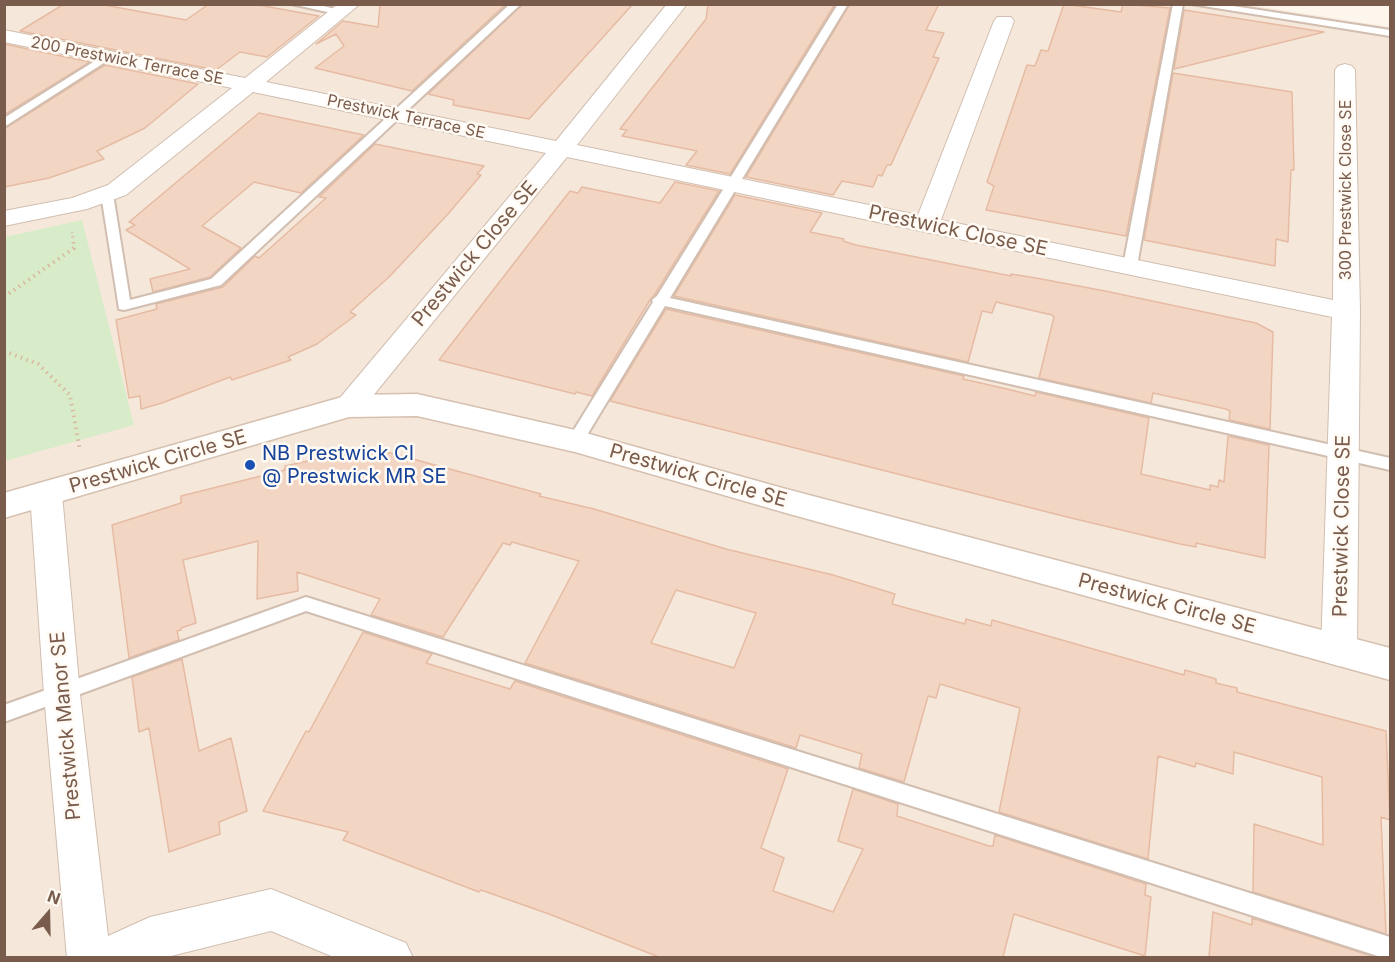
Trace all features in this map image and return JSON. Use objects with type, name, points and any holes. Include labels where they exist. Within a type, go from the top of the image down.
[{"type":"street","points":[[561,150],[678,4]]},
{"type":"street","points":[[4,219],[78,204],[117,190],[346,8]]},
{"type":"street","points":[[927,225],[1004,21]]},
{"type":"street","name":"200 Prestwick Terrace SE","points":[[4,36],[250,85]]},
{"type":"street","name":"300 Prestwick Close SE","points":[[1346,70],[1346,310]]},
{"type":"street","name":"Prestwick Terrace SE","points":[[250,85],[561,150]]},
{"type":"street","name":"Prestwick Close SE","points":[[349,406],[561,150],[1346,310],[1339,651]]},
{"type":"street","name":"Prestwick Circle SE","points":[[4,506],[349,406],[417,405],[575,441],[1390,664]]},
{"type":"street","name":"Prestwick Manor SE","points":[[46,494],[62,694],[89,957]]},
{"type":"street","points":[[111,957],[150,939],[271,910],[391,957]]},
{"type":"lane","points":[[296,4],[346,8]]},
{"type":"lane","points":[[107,194],[124,306],[216,282],[398,116],[516,4]]},
{"type":"lane","points":[[575,441],[659,300],[843,4]]},
{"type":"lane","points":[[1130,266],[1178,4]]},
{"type":"lane","points":[[1196,4],[1390,33]]},
{"type":"lane","points":[[4,124],[106,57]]},
{"type":"lane","points":[[659,300],[1390,464]]},
{"type":"lane","points":[[4,714],[306,604],[1390,948]]},
{"type":"path","points":[[4,297],[74,248],[72,230],[78,204]]},
{"type":"path","points":[[4,351],[38,364],[70,395],[86,483]]},
{"type":"shaded area","points":[[1242,4],[1390,27],[1390,957],[5,958],[5,5]]},
{"type":"green space","points":[[82,220],[134,425],[5,461],[5,237]]},
{"type":"building","points":[[64,4],[99,4],[186,20],[209,4],[253,4],[319,16],[267,57],[240,52],[216,70],[20,31]]},
{"type":"building","points":[[380,4],[506,4],[412,91],[315,68],[344,46],[336,34],[316,44],[343,21],[378,27]]},
{"type":"building","points":[[523,4],[633,4],[529,119],[453,105],[454,100],[428,94]]},
{"type":"building","points":[[708,4],[835,4],[730,174],[686,165],[697,151],[622,136],[627,130],[620,129],[706,19]]},
{"type":"building","points":[[850,4],[939,4],[926,30],[944,33],[933,57],[939,58],[891,165],[887,165],[882,176],[878,175],[873,187],[842,181],[833,195],[746,177]]},
{"type":"building","points":[[1064,4],[1121,12],[1123,4],[1170,8],[1126,236],[986,210],[994,186],[987,182],[1027,65],[1035,66],[1041,50],[1048,51]]},
{"type":"building","points":[[1184,10],[1324,32],[1174,69]]},
{"type":"building","points":[[4,44],[90,62],[4,115]]},
{"type":"building","points":[[105,65],[198,84],[145,128],[97,151],[104,159],[49,178],[4,187],[4,129]]},
{"type":"building","points":[[1173,73],[1292,92],[1294,170],[1291,170],[1288,242],[1276,239],[1275,266],[1144,240]]},
{"type":"building","points":[[259,113],[364,135],[301,193],[254,182],[202,226],[241,248],[210,277],[153,292],[150,279],[190,269],[126,230],[135,225],[129,222]]},
{"type":"building","points":[[375,144],[484,166],[477,174],[481,175],[448,214],[389,277],[350,312],[356,315],[317,344],[288,357],[291,360],[232,380],[230,377],[162,403],[141,409],[140,396],[129,398],[116,320],[157,309],[156,304],[223,287],[255,256],[259,258],[326,198],[319,197]]},
{"type":"building","points":[[675,182],[719,191],[592,396],[576,392],[575,394],[439,360],[570,191],[578,193],[582,187],[660,203]]},
{"type":"building","points":[[735,195],[822,213],[810,232],[844,239],[843,241],[856,245],[1011,276],[1011,274],[1105,291],[1256,323],[1273,332],[1270,429],[1229,420],[1230,411],[1226,409],[1153,393],[1151,403],[1039,378],[1054,317],[996,302],[992,313],[982,311],[968,362],[674,296]]},
{"type":"building","points":[[666,309],[964,376],[963,379],[1035,396],[1036,392],[1149,418],[1141,474],[1210,490],[1210,485],[1218,487],[1219,480],[1224,482],[1228,436],[1269,445],[1265,558],[1196,543],[1196,547],[1180,544],[1067,517],[610,401]]},
{"type":"building","points":[[359,450],[391,453],[541,494],[539,496],[594,509],[726,549],[833,575],[895,594],[892,604],[965,624],[966,619],[991,626],[992,620],[1184,675],[1185,670],[1216,679],[1216,683],[1237,688],[1237,692],[1386,731],[1390,820],[1381,817],[1386,934],[1253,892],[1254,824],[1323,845],[1322,777],[1234,752],[1233,774],[1196,763],[1195,767],[1158,756],[1148,859],[999,812],[1020,708],[940,684],[936,698],[928,696],[904,782],[859,768],[862,754],[800,735],[796,748],[525,663],[579,561],[512,542],[510,545],[503,543],[443,637],[371,615],[380,599],[297,572],[298,591],[257,599],[258,541],[183,560],[196,623],[177,631],[179,640],[129,658],[112,525],[181,503],[181,496],[285,470],[285,466]],"holes":[[[676,590],[756,613],[734,668],[651,643]]]},
{"type":"building","points":[[363,632],[432,654],[426,663],[510,689],[515,681],[788,769],[761,848],[784,858],[773,891],[833,912],[863,849],[838,841],[853,789],[898,804],[897,816],[989,846],[993,846],[995,835],[1146,884],[1145,895],[1151,897],[1145,956],[1014,914],[1003,957],[659,957],[549,914],[481,890],[479,892],[343,840],[348,832],[263,811]]},
{"type":"building","points":[[182,659],[199,751],[231,738],[247,811],[219,822],[220,834],[169,852],[149,728],[139,732],[132,677]]},
{"type":"building","points":[[1213,912],[1252,925],[1252,918],[1375,957],[1209,957]]},
{"type":"place","name":"NB Prestwick CI @ Prestwick MR SE","points":[[250,465]]}]
